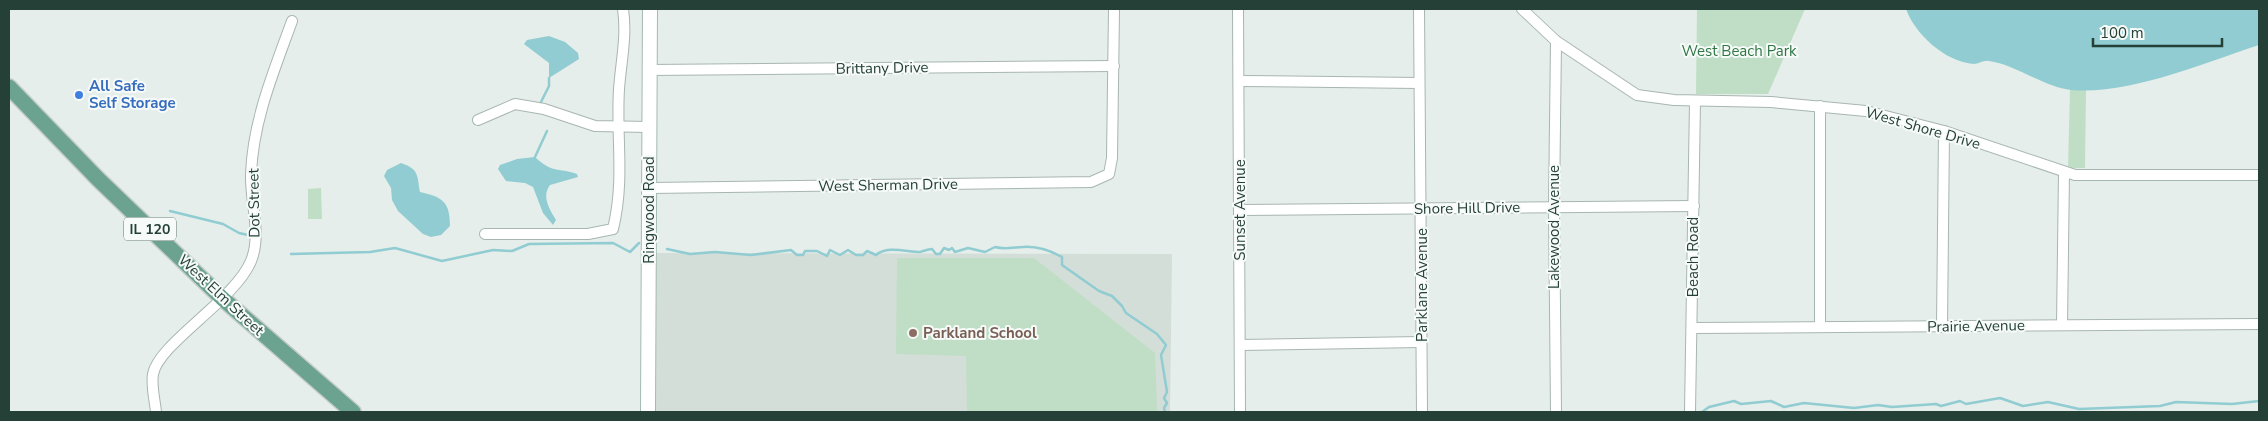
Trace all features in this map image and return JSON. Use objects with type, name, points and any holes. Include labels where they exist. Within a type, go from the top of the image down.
[{"type":"main road","name":"West Elm Street","points":[[9,87],[98,179],[223,299],[353,412]]},
{"type":"street","points":[[485,234],[588,234],[613,229],[619,206],[621,179],[619,89],[624,45],[623,9]]},
{"type":"street","name":"Ringwood Road","points":[[648,412],[650,9]]},
{"type":"street","points":[[1114,9],[1114,66]]},
{"type":"street","name":"Sunset Avenue","points":[[1238,9],[1240,412]]},
{"type":"street","name":"Parklane Avenue","points":[[1419,9],[1422,210],[1422,412]]},
{"type":"street","name":"West Shore Drive","points":[[1522,9],[1556,41],[1636,95],[1695,101],[1771,102],[1866,111],[1944,131],[2064,173],[2075,175],[2259,175]]},
{"type":"street","name":"Dot Street","points":[[156,412],[153,374],[162,356],[223,299],[248,267],[254,252],[255,236],[251,174],[259,114],[292,21]]},
{"type":"street","name":"Lakewood Avenue","points":[[1556,41],[1554,206],[1556,412]]},
{"type":"street","name":"Brittany Drive","points":[[649,70],[1114,66]]},
{"type":"street","name":"West Sherman Drive","points":[[650,188],[1092,182],[1109,174],[1112,158],[1114,66]]},
{"type":"street","points":[[1239,81],[1419,83]]},
{"type":"street","name":"Beach Road","points":[[1690,412],[1693,328],[1695,101]]},
{"type":"street","points":[[478,120],[515,104],[544,109],[595,126],[648,127]]},
{"type":"street","points":[[1820,106],[1820,327]]},
{"type":"street","points":[[1942,326],[1944,131]]},
{"type":"street","points":[[2062,325],[2064,173]]},
{"type":"street","name":"Shore Hill Drive","points":[[1240,210],[1422,210],[1554,206],[1694,206]]},
{"type":"street","name":"Prairie Avenue","points":[[1693,328],[2259,324]]},
{"type":"street","points":[[1240,345],[1421,342]]},
{"type":"shaded area","name":"Parkland School","points":[[656,253],[1172,254],[1170,412],[655,412]]},
{"type":"green space","name":"West Beach Park","points":[[1697,9],[1805,9],[1768,94],[1696,94]]},
{"type":"green space","points":[[2086,89],[2085,168],[2068,168],[2070,90]]},
{"type":"green space","points":[[321,188],[322,219],[308,219],[308,189]]},
{"type":"green space","points":[[897,258],[1034,258],[1155,353],[1157,412],[967,412],[966,356],[896,354]]},
{"type":"water","points":[[1906,9],[2259,9],[2259,45],[2142,83],[2117,88],[2071,90],[2051,85],[1999,63],[1987,61],[1974,64],[1952,58],[1932,45],[1924,37],[1916,28]]},
{"type":"water","points":[[549,36],[565,42],[578,53],[579,59],[549,78],[549,63],[524,44],[527,40]]},
{"type":"water","points":[[535,157],[546,166],[577,174],[578,177],[550,185],[547,190],[547,203],[556,220],[553,225],[543,213],[533,187],[525,183],[506,181],[498,169],[500,165],[517,159]]},
{"type":"water","points":[[401,163],[407,165],[416,173],[420,192],[440,199],[447,206],[450,226],[441,235],[431,237],[423,234],[398,211],[392,200],[391,188],[384,176],[387,170]]},
{"type":"waterway","points":[[540,104],[549,86],[549,78]]},
{"type":"waterway","points":[[535,157],[547,131]]},
{"type":"waterway","points":[[170,211],[223,224],[239,233],[248,235]]},
{"type":"waterway","points":[[291,254],[370,252],[395,248],[442,261],[493,250],[512,251],[529,244],[613,243],[630,252],[639,243]]},
{"type":"waterway","points":[[667,249],[690,254],[715,252],[751,255],[791,250],[797,255],[803,255],[805,251],[817,251],[827,256],[830,250],[840,255],[848,250],[856,255],[863,255],[867,251],[876,255],[886,250],[920,252],[932,249],[936,254],[940,254],[944,248],[949,250],[952,248],[955,252],[968,248],[985,252],[995,247],[1028,247],[1048,251],[1062,257],[1062,265],[1099,291],[1112,296],[1126,313],[1157,334],[1166,345],[1161,355],[1167,392],[1164,398],[1167,403],[1164,408],[1165,412]]},
{"type":"waterway","points":[[1702,412],[1709,407],[1734,401],[1741,404],[1771,401],[1784,407],[1804,403],[1854,408],[1878,405],[1892,407],[1936,404],[1941,406],[1960,401],[1966,404],[2000,398],[2023,406],[2048,402],[2079,409],[2160,406],[2176,402],[2232,404],[2259,401]]},
{"type":"place","name":"All Safe Self Storage","points":[[79,95]]},
{"type":"place","name":"Parkland School","points":[[913,333]]}]
